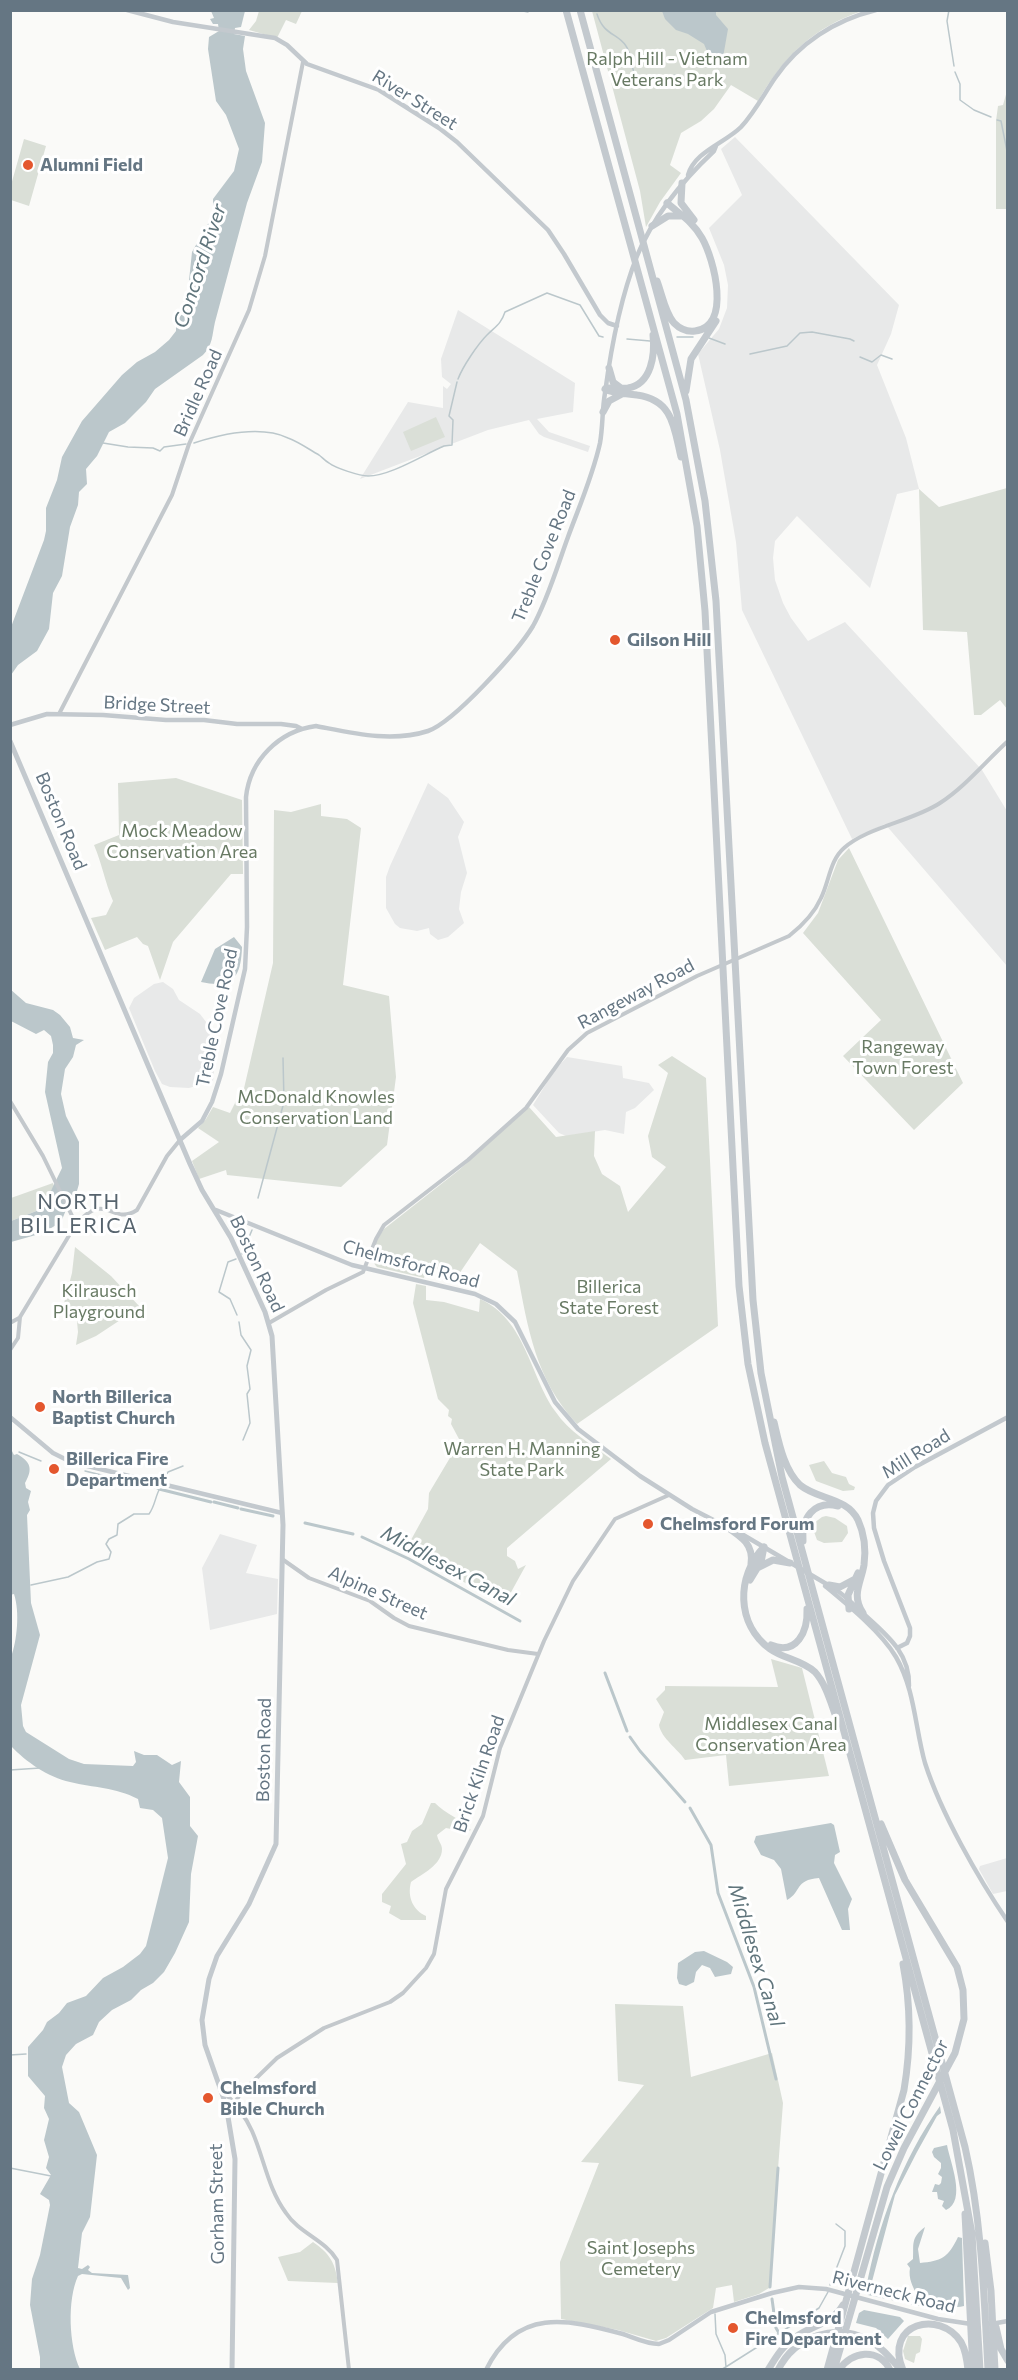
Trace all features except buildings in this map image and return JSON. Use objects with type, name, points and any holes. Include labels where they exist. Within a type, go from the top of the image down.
[{"type":"highway","points":[[567,12],[677,414],[691,484],[700,548],[741,1309],[750,1377],[804,1586],[968,2156],[980,2206],[999,2342],[1008,2361]]},
{"type":"highway","points":[[581,13],[686,400],[705,501],[716,601],[751,1277],[762,1382],[777,1457],[807,1567],[893,1911],[953,2130],[973,2243],[980,2370]]},
{"type":"highway","points":[[682,183],[680,198],[711,250],[720,292],[716,321],[696,350],[688,367],[686,400]]},
{"type":"highway","points":[[639,231],[673,321],[684,330],[699,331],[709,324],[715,315],[716,280],[705,244],[687,218],[667,203]]},
{"type":"highway","points":[[667,203],[685,209]]},
{"type":"highway","points":[[650,230],[670,216],[687,218]]},
{"type":"highway","points":[[603,412],[609,401],[622,391],[637,384],[651,366],[654,346],[650,315]]},
{"type":"highway","points":[[609,368],[613,382],[622,391]]},
{"type":"highway","points":[[605,389],[652,397],[664,406],[673,425],[691,484]]},
{"type":"highway","points":[[762,1382],[786,1463],[792,1475],[808,1490],[846,1506],[858,1519],[865,1555],[857,1580],[847,1599],[849,1609]]},
{"type":"highway","points":[[807,1567],[802,1537],[806,1518],[818,1506],[833,1504],[847,1511],[856,1524],[861,1554],[856,1599],[863,1613]]},
{"type":"highway","points":[[727,1527],[744,1539],[750,1547],[754,1570],[747,1589],[747,1608],[757,1630],[775,1647],[785,1648],[796,1644],[805,1632],[807,1613],[804,1586]]},
{"type":"highway","points":[[764,1547],[743,1597],[744,1611],[750,1625],[770,1649],[804,1664],[819,1677],[857,1766]]},
{"type":"highway","points":[[754,1570],[771,1560],[790,1563]]},
{"type":"highway","points":[[829,1585],[841,1587],[857,1580]]},
{"type":"highway","points":[[838,1598],[847,1599]]},
{"type":"highway","name":"Lowell Connector","points":[[851,2295],[890,2179],[951,2061],[960,2040],[964,2019],[964,1995],[951,1955],[900,1869],[857,1766]]},
{"type":"highway","points":[[827,2370],[843,2326],[900,2108],[908,2062],[908,1998],[893,1911]]},
{"type":"highway","points":[[968,2156],[981,2243],[988,2370]]},
{"type":"highway","points":[[963,2179],[973,2370]]},
{"type":"highway","points":[[989,2273],[995,2370]]},
{"type":"highway","points":[[768,2370],[789,2342],[801,2333],[832,2318],[851,2295]]},
{"type":"highway","points":[[902,2370],[898,2351],[901,2339],[910,2328],[925,2324],[945,2329],[957,2337],[963,2348],[968,2370]]},
{"type":"highway","points":[[778,2370],[786,2356],[803,2342],[820,2334],[834,2333],[852,2335],[870,2341],[885,2352],[902,2370]]},
{"type":"highway","points":[[837,2370],[839,2339]]},
{"type":"highway","points":[[837,2370],[850,2358],[864,2354],[881,2358],[890,2370]]},
{"type":"main road","name":"River Street","points":[[127,10],[152,18],[275,38],[287,45],[310,66],[379,90],[445,132],[541,223],[564,254],[600,316],[617,326]]},
{"type":"main road","name":"Treble Cove Road","points":[[180,1140],[201,1121],[213,1102],[245,969],[246,797],[255,767],[266,751],[277,742],[302,729],[316,726],[358,735],[408,735],[429,730],[443,723],[460,709],[524,638],[536,619],[598,451],[605,389],[617,326],[632,272],[650,230],[682,183],[716,146],[745,122],[778,73],[800,49],[835,25],[876,10]]},
{"type":"main road","name":"Bridge Street","points":[[10,725],[38,716],[59,714],[281,724],[302,729]]},
{"type":"main road","name":"Boston Road","points":[[10,741],[202,1190],[216,1210],[234,1244],[269,1323],[274,1347],[282,1513],[276,1844],[253,1896],[227,1939]]},
{"type":"main road","name":"Chelmsford Road","points":[[216,1210],[306,1248],[366,1269],[475,1294],[500,1307],[522,1332],[550,1393],[567,1419],[606,1451],[669,1495],[764,1547],[818,1580]]},
{"type":"main road","points":[[10,1417],[53,1453],[71,1462],[282,1513]]},
{"type":"main road","name":"Mill Road","points":[[890,1649],[907,1643],[910,1628],[874,1528],[873,1513],[877,1499],[888,1485],[924,1461],[1008,1417]]},
{"type":"main road","points":[[818,1580],[829,1585],[847,1599],[897,1646],[907,1668],[920,1742],[933,1784],[968,1854],[1008,1922]]},
{"type":"main road","points":[[818,1580],[890,1649],[909,1686]]},
{"type":"main road","name":"Gorham Street","points":[[227,1939],[217,1956],[209,1979],[202,2020],[205,2045],[222,2090],[228,2115],[235,2159],[232,2370]]},
{"type":"main road","name":"Riverneck Road","points":[[486,2370],[503,2345],[521,2330],[537,2323],[550,2321],[573,2324],[659,2344],[669,2340],[711,2312],[799,2287],[832,2290],[963,2324],[1005,2322]]},
{"type":"street","name":"Bridle Road","points":[[59,714],[171,498],[189,444],[249,310],[265,255],[303,62]]},
{"type":"street","name":"Rangeway Road","points":[[366,1269],[375,1239],[384,1225],[468,1160],[526,1108],[574,1043],[596,1027],[715,968],[782,939],[802,926],[819,903],[835,859],[847,846],[938,805],[1008,741]]},
{"type":"street","points":[[10,1101],[12,1109],[54,1179],[76,1224],[20,1317],[18,1338],[10,1350]]},
{"type":"street","name":"Treble Cove Road","points":[[76,1224],[92,1209],[100,1208],[122,1215],[137,1210],[167,1156],[180,1140]]},
{"type":"street","points":[[269,1323],[326,1290],[360,1275],[366,1269]]},
{"type":"street","points":[[10,1323],[20,1317]]},
{"type":"street","name":"Brick Kiln Road","points":[[228,2115],[234,2103],[277,2058],[324,2028],[390,2002],[403,1993],[426,1968],[434,1954],[447,1889],[483,1816],[498,1755],[538,1654],[573,1581],[609,1526],[619,1516],[669,1495]]},
{"type":"street","name":"Alpine Street","points":[[282,1559],[309,1578],[370,1601],[409,1626],[508,1650],[538,1654]]},
{"type":"street","points":[[222,2090],[234,2103],[252,2132],[262,2163],[284,2211],[297,2226],[327,2249],[337,2260],[349,2370]]},
{"type":"shaded area","points":[[735,137],[899,305],[891,334],[877,365],[906,438],[919,489],[897,494],[870,588],[797,516],[775,541],[773,558],[775,580],[791,618],[808,641],[845,622],[982,770],[1007,811],[1007,966],[885,824],[852,839],[742,610],[736,542],[720,450],[698,354],[719,329],[727,308],[728,285],[724,265],[709,228],[742,195],[721,149]]},
{"type":"shaded area","points":[[458,310],[575,383],[573,412],[537,419],[549,432],[590,446],[588,452],[544,437],[529,420],[488,430],[360,479],[408,402],[443,408],[443,386],[447,389],[451,384],[442,377],[441,359]]},
{"type":"shaded area","points":[[428,783],[448,798],[464,822],[458,837],[467,873],[459,909],[464,923],[448,937],[438,940],[430,934],[429,928],[417,931],[400,928],[395,924],[386,908],[386,877]]},
{"type":"shaded area","points":[[163,982],[173,989],[179,1000],[200,1014],[213,1031],[216,1052],[213,1081],[189,1088],[170,1087],[162,1084],[155,1071],[129,1008],[134,998],[154,984]]},
{"type":"shaded area","points":[[567,1057],[622,1066],[623,1078],[649,1083],[654,1090],[635,1108],[626,1112],[624,1134],[605,1130],[566,1136],[559,1133],[533,1105],[554,1071]]},
{"type":"shaded area","points":[[220,1534],[257,1545],[246,1573],[278,1579],[277,1614],[210,1630],[202,1568]]},
{"type":"shaded area","points":[[1007,1858],[1007,1891],[993,1894],[979,1869],[980,1866]]},
{"type":"green space","points":[[259,11],[302,11],[296,24],[286,20],[277,38],[249,30],[256,21]]},
{"type":"green space","name":"Ralph Hill - Vietnam Veterans Park","points":[[592,11],[862,11],[829,26],[801,46],[778,71],[758,101],[731,85],[714,109],[701,121],[681,133],[670,165],[681,173],[660,202],[646,227],[640,191]]},
{"type":"green space","points":[[1007,91],[1007,209],[996,209],[996,121],[998,106],[1003,105]]},
{"type":"green space","name":"Alumni Field","points":[[24,139],[46,146],[29,206],[11,200],[11,185]]},
{"type":"green space","points":[[436,417],[445,437],[411,451],[403,432]]},
{"type":"green space","points":[[1007,488],[1007,709],[1000,700],[981,715],[974,715],[967,632],[923,630],[919,489],[939,507]]},
{"type":"green space","name":"Mock Meadow Conservation Area","points":[[176,778],[242,800],[243,874],[231,874],[173,942],[160,980],[148,946],[137,937],[105,950],[91,918],[106,915],[113,901],[94,845],[119,835],[118,783]]},
{"type":"green space","name":"McDonald Knowles Conservation Land","points":[[321,804],[321,816],[347,819],[361,828],[343,985],[389,996],[396,1077],[387,1145],[341,1187],[227,1175],[226,1170],[199,1179],[192,1161],[219,1142],[198,1128],[213,1107],[230,1113],[238,1097],[242,1097],[273,963],[274,810],[291,812]]},
{"type":"green space","name":"Rangeway Town Forest","points":[[849,848],[963,1083],[914,1130],[843,1056],[881,1020],[803,933],[818,913],[838,860]]},
{"type":"green space","name":"Billerica State Forest","points":[[672,1056],[706,1078],[718,1326],[577,1424],[551,1389],[542,1371],[525,1313],[517,1271],[480,1243],[459,1274],[427,1267],[424,1278],[377,1267],[373,1258],[374,1248],[384,1229],[459,1170],[529,1107],[556,1137],[595,1131],[594,1156],[602,1174],[620,1186],[628,1212],[666,1167],[652,1157],[648,1136],[668,1073],[658,1065]]},
{"type":"green space","points":[[53,1183],[54,1186],[39,1210],[11,1221],[11,1198]]},
{"type":"green space","name":"Kilrausch Playground","points":[[75,1247],[111,1276],[140,1307],[96,1336],[76,1345],[78,1332],[76,1311],[63,1307],[72,1273]]},
{"type":"green space","name":"Warren H. Manning State Park","points":[[416,1284],[426,1286],[426,1300],[444,1302],[479,1312],[480,1299],[495,1308],[517,1334],[555,1411],[581,1437],[611,1459],[507,1548],[507,1556],[515,1561],[518,1569],[526,1565],[504,1605],[406,1549],[428,1509],[429,1493],[459,1439],[451,1424],[452,1419],[448,1416],[449,1410],[438,1399],[413,1303]]},
{"type":"green space","points":[[824,1461],[832,1473],[846,1477],[849,1484],[855,1487],[854,1490],[843,1491],[816,1481],[809,1465]]},
{"type":"green space","points":[[826,1516],[835,1518],[847,1526],[848,1533],[842,1542],[824,1543],[817,1540],[813,1529],[814,1523]]},
{"type":"green space","name":"Middlesex Canal Conservation Area","points":[[771,1659],[802,1668],[829,1776],[729,1786],[726,1755],[685,1760],[666,1739],[659,1725],[664,1712],[656,1699],[665,1690],[665,1686],[778,1687]]},
{"type":"green space","points":[[431,1803],[435,1803],[471,1830],[466,1832],[446,1828],[437,1835],[442,1849],[439,1860],[411,1882],[410,1888],[412,1902],[426,1916],[426,1920],[401,1920],[389,1913],[391,1906],[382,1902],[382,1894],[406,1864],[401,1844],[407,1842],[412,1831],[422,1824]]},
{"type":"green space","name":"Saint Josephs Cemetery","points":[[615,2004],[683,2006],[691,2077],[772,2053],[783,2103],[769,2288],[759,2294],[734,2302],[732,2285],[716,2288],[713,2308],[666,2338],[656,2341],[618,2330],[561,2319],[560,2262],[599,2163],[581,2162],[644,2085],[618,2081]]},
{"type":"green space","points":[[313,2242],[331,2259],[338,2283],[288,2281],[278,2257],[300,2252]]},
{"type":"green space","points":[[908,2336],[920,2336],[922,2339],[920,2352],[916,2354],[914,2363],[905,2359],[903,2351]]},
{"type":"water","name":"Concord River","points":[[211,11],[245,11],[241,27],[235,28],[234,34],[245,36],[243,49],[246,71],[265,123],[262,162],[247,203],[212,340],[203,355],[155,389],[146,402],[125,423],[109,432],[97,456],[86,469],[87,484],[79,492],[78,505],[70,527],[62,576],[53,593],[49,629],[37,651],[18,665],[11,675],[11,627],[44,540],[46,508],[57,480],[62,457],[82,421],[122,375],[137,362],[155,352],[176,331],[176,323],[188,290],[192,252],[213,215],[213,199],[234,171],[239,149],[226,115],[216,101],[208,49],[209,37],[219,31],[218,24],[213,24],[210,19],[214,18]]},
{"type":"water","points":[[662,11],[716,11],[716,15],[728,29],[722,63],[717,65],[709,56],[704,44],[676,30],[665,19]]},
{"type":"water","points":[[234,937],[242,947],[237,973],[228,982],[221,984],[201,982],[215,949]]},
{"type":"water","points":[[10,989],[26,1003],[53,1010],[70,1027],[73,1038],[84,1040],[76,1045],[73,1057],[65,1069],[61,1094],[66,1116],[79,1142],[79,1184],[74,1201],[66,1210],[61,1222],[43,1233],[11,1242],[11,1221],[39,1210],[44,1205],[62,1168],[45,1092],[48,1062],[53,1053],[51,1036],[44,1030],[36,1034],[11,1021]]},
{"type":"water","points":[[11,1449],[14,1455],[17,1454],[28,1463],[30,1470],[25,1483],[26,1488],[31,1491],[28,1502],[30,1510],[27,1515],[31,1603],[40,1635],[21,1705],[23,1726],[26,1732],[69,1759],[84,1764],[133,1766],[136,1762],[134,1751],[144,1755],[157,1755],[172,1765],[181,1761],[179,1782],[190,1797],[190,1826],[198,1836],[191,1874],[189,1922],[164,1972],[131,2000],[112,2010],[99,2022],[93,2035],[76,2044],[66,2055],[62,2067],[69,2103],[79,2112],[97,2155],[90,2217],[82,2233],[78,2268],[82,2269],[88,2265],[90,2267],[88,2270],[92,2273],[128,2275],[130,2288],[128,2290],[121,2278],[82,2274],[78,2276],[72,2297],[71,2323],[76,2359],[80,2369],[40,2369],[40,2357],[30,2305],[32,2279],[40,2255],[50,2205],[49,2200],[40,2194],[51,2175],[46,2168],[49,2157],[44,2140],[49,2119],[44,2108],[45,2096],[28,2076],[28,2047],[47,2022],[67,2003],[86,1996],[103,1978],[123,1967],[140,1954],[146,1946],[168,1858],[162,1818],[153,1810],[140,1808],[138,1799],[121,1792],[54,1777],[23,1758],[11,1746],[11,1657],[15,1643],[17,1618],[14,1594],[10,1595]]},
{"type":"water","points":[[831,1823],[834,1825],[840,1852],[835,1855],[834,1863],[852,1899],[848,1909],[850,1930],[842,1930],[819,1878],[806,1881],[787,1900],[781,1869],[774,1860],[761,1855],[754,1842],[756,1836]]},
{"type":"water","points":[[704,1951],[733,1967],[731,1974],[715,1977],[710,1968],[702,1965],[696,1972],[694,1982],[686,1986],[679,1984],[678,1963],[695,1952]]},
{"type":"water","points":[[940,2106],[941,2113],[937,2116],[895,2195],[870,2289],[877,2295],[916,2302],[918,2296],[911,2283],[910,2268],[907,2264],[913,2259],[915,2238],[925,2227],[918,2249],[920,2263],[943,2257],[951,2250],[958,2237],[962,2238],[964,2306],[951,2306],[930,2301],[919,2306],[868,2295],[866,2289],[871,2265],[893,2193],[914,2148]]},
{"type":"water","points":[[947,2145],[956,2180],[956,2190],[952,2205],[946,2210],[942,2206],[944,2201],[938,2199],[937,2192],[932,2192],[935,2184],[941,2183],[942,2177],[938,2174],[941,2163],[932,2152],[934,2148]]},
{"type":"water","points":[[864,2310],[900,2317],[904,2321],[888,2339],[876,2328],[856,2323],[859,2313]]},
{"type":"waterway","points":[[518,10],[528,12],[529,10]]},
{"type":"waterway","points":[[949,10],[947,21],[954,66]]},
{"type":"waterway","points":[[597,14],[603,26],[628,49],[634,73],[631,76],[636,80],[647,82],[676,75]]},
{"type":"waterway","points":[[701,67],[709,56]]},
{"type":"waterway","points":[[955,72],[960,84],[960,100],[974,110],[991,117]]},
{"type":"waterway","points":[[997,120],[1001,121],[1008,156]]},
{"type":"waterway","points":[[458,379],[475,349],[500,322],[505,312],[547,293],[580,305],[599,336],[603,337]]},
{"type":"waterway","points":[[750,354],[787,346],[800,333],[812,332],[854,341]]},
{"type":"waterway","points":[[677,337],[693,337]]},
{"type":"waterway","points":[[709,338],[725,344]]},
{"type":"waterway","points":[[627,339],[650,341]]},
{"type":"waterway","points":[[860,357],[872,362],[881,355],[892,359]]},
{"type":"waterway","points":[[194,443],[241,432],[265,432],[296,442],[342,469],[364,476],[386,473],[444,446],[452,445],[453,420],[449,416],[457,382]]},
{"type":"waterway","points":[[103,443],[153,448],[160,451],[164,447],[186,444]]},
{"type":"waterway","points":[[258,1198],[284,1102],[283,1058]]},
{"type":"waterway","points":[[242,1254],[252,1230]]},
{"type":"waterway","points":[[236,1259],[228,1262],[219,1292],[230,1299],[237,1315]]},
{"type":"waterway","points":[[239,1322],[241,1335],[251,1350],[247,1366],[250,1423],[243,1440]]},
{"type":"waterway","points":[[19,1452],[41,1461]]},
{"type":"waterway","points":[[163,1481],[168,1472],[183,1466]]},
{"type":"waterway","points":[[85,1471],[159,1489]]},
{"type":"waterway","points":[[31,1585],[68,1577],[97,1562],[109,1559],[111,1552],[106,1544],[109,1539],[117,1535],[118,1524],[134,1514],[149,1514],[160,1488]]},
{"type":"waterway","name":"Middlesex Canal","points":[[159,1489],[211,1502]]},
{"type":"waterway","name":"Middlesex Canal","points":[[214,1502],[238,1508]]},
{"type":"waterway","name":"Middlesex Canal","points":[[241,1509],[273,1516]]},
{"type":"waterway","name":"Middlesex Canal","points":[[305,1523],[353,1534]]},
{"type":"waterway","name":"Middlesex Canal","points":[[362,1537],[409,1559],[520,1621]]},
{"type":"waterway","name":"Middlesex Canal","points":[[605,1673],[627,1731]]},
{"type":"waterway","name":"Middlesex Canal","points":[[630,1737],[685,1802]]},
{"type":"waterway","points":[[10,1770],[40,1768]]},
{"type":"waterway","name":"Middlesex Canal","points":[[690,1808],[711,1845],[718,1893],[754,1987],[776,2079]]},
{"type":"waterway","points":[[10,2055],[26,2054]]},
{"type":"waterway","points":[[10,2168],[51,2176]]},
{"type":"waterway","name":"Middlesex Canal","points":[[770,2287],[778,2168]]},
{"type":"waterway","points":[[830,2285],[845,2246],[845,2231],[836,2224]]},
{"type":"waterway","name":"Middlesex Canal","points":[[721,2370],[819,2308],[828,2292]]},
{"type":"waterway","name":"Middlesex Canal","points":[[772,2299],[776,2328],[779,2333]]},
{"type":"waterway","points":[[715,2314],[716,2334],[725,2355],[726,2367]]},
{"type":"place","name":"Alumni Field","points":[[28,165]]},
{"type":"place","name":"Gilson Hill","points":[[615,640]]},
{"type":"place","name":"North Billerica Baptist Church","points":[[40,1407]]},
{"type":"place","name":"Billerica Fire Department","points":[[54,1469]]},
{"type":"place","name":"Chelmsford Forum","points":[[648,1524]]},
{"type":"place","name":"Chelmsford Bible Church","points":[[208,2098]]},
{"type":"place","name":"Chelmsford Fire Department","points":[[733,2328]]},
{"type":"district","name":"NORTH BILLERICA","points":[[79,1214]]}]
